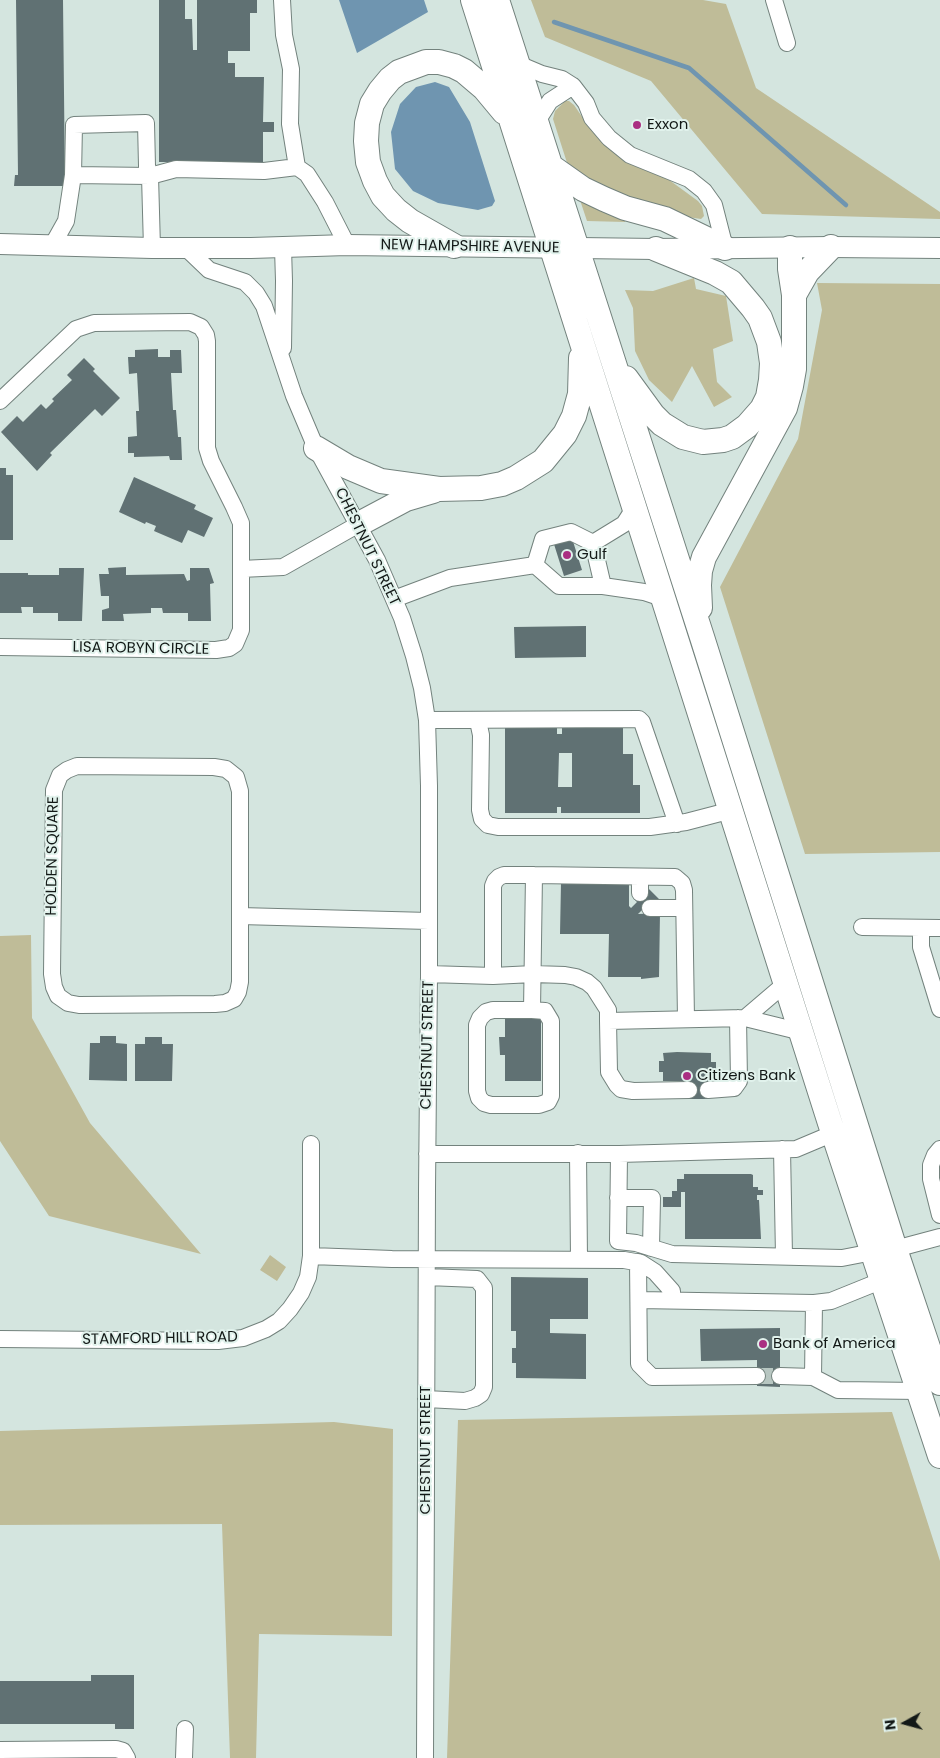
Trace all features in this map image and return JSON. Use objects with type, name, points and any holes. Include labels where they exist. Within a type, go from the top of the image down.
[{"type":"highway","points":[[473,0],[834,1134],[884,1251],[883,1280],[930,1387]]},
{"type":"highway","points":[[497,0],[702,637],[884,1251],[930,1387],[940,1456]]},
{"type":"highway","points":[[454,246],[410,221],[383,196],[368,162],[367,122],[372,104],[380,91],[399,72],[426,62],[439,62],[454,66],[484,88],[511,120]]},
{"type":"highway","points":[[549,165],[584,189],[604,199],[626,208],[665,219],[725,248]]},
{"type":"highway","points":[[794,295],[807,272],[831,247]]},
{"type":"highway","points":[[702,637],[699,585],[704,557],[785,408],[794,369],[794,295],[790,269],[790,248]]},
{"type":"highway","points":[[610,354],[653,415],[673,432],[693,441],[713,442],[732,437],[755,418],[768,397],[772,363],[769,342],[760,318],[753,308],[731,282],[715,273],[656,249]]},
{"type":"highway","points":[[316,448],[348,467],[381,481],[439,489],[481,488],[502,484],[516,478],[543,460],[565,434],[574,416],[580,394],[582,341]]},
{"type":"highway","points":[[358,524],[406,498],[439,489]]},
{"type":"main road","name":"NEW HAMPSHIRE AVENUE","points":[[0,244],[152,248],[283,248],[347,245],[656,249],[940,248]]},
{"type":"street","points":[[282,0],[284,35],[292,69],[290,124],[297,167]]},
{"type":"street","points":[[774,0],[787,43]]},
{"type":"street","points":[[516,63],[542,74],[562,79],[573,86],[586,103],[592,118],[609,138],[630,155],[689,179],[704,191],[714,205],[725,248]]},
{"type":"street","points":[[536,123],[550,101],[573,86]]},
{"type":"street","points":[[52,246],[65,223],[73,175],[74,125],[146,123],[152,248]]},
{"type":"street","points":[[73,175],[150,176],[176,169],[264,171],[297,167],[307,174],[325,202],[347,245]]},
{"type":"street","name":"CHESTNUT STREET","points":[[186,248],[209,270],[245,282],[256,293],[264,306],[294,396],[316,448],[377,560],[394,599],[414,656],[422,688],[427,720],[429,786],[425,1758]]},
{"type":"street","name":"CHESTNUT STREET","points":[[283,248],[283,362]]},
{"type":"street","name":"LISA ROBYN CIRCLE","points":[[0,400],[76,329],[94,323],[190,322],[198,325],[204,330],[207,340],[207,448],[210,461],[241,523],[241,630],[238,640],[229,648],[216,650],[0,647]]},
{"type":"street","points":[[593,543],[624,524],[635,507]]},
{"type":"street","points":[[241,569],[283,567],[358,524]]},
{"type":"street","points":[[535,565],[544,539],[571,532],[593,543]]},
{"type":"street","points":[[593,543],[603,586]]},
{"type":"street","points":[[394,599],[450,578],[535,565],[559,586],[603,586],[644,592],[665,599]]},
{"type":"street","points":[[427,720],[639,719],[642,722],[677,824]]},
{"type":"street","points":[[478,721],[482,735],[480,810],[482,819],[488,825],[498,827],[650,827],[677,824],[732,810]]},
{"type":"street","name":"HOLDEN SQUARE","points":[[77,766],[214,767],[230,771],[236,777],[240,791],[240,916],[240,982],[237,996],[230,1001],[215,1004],[79,1005],[63,1000],[56,992],[52,974],[54,795],[60,775],[77,766]]},
{"type":"street","points":[[532,1010],[534,875]]},
{"type":"street","points":[[493,976],[494,883],[497,878],[502,876],[534,875],[678,878],[683,886],[686,1019]]},
{"type":"street","points":[[640,877],[640,893]]},
{"type":"street","points":[[650,908],[684,908]]},
{"type":"street","points":[[240,916],[429,921]]},
{"type":"street","points":[[862,927],[940,928]]},
{"type":"street","points":[[921,928],[921,947],[940,1008]]},
{"type":"street","points":[[429,974],[493,976],[564,975],[587,982],[602,998],[608,1010],[609,1072],[616,1085],[622,1089],[633,1091],[689,1090]]},
{"type":"street","points":[[708,1090],[734,1088],[739,1081],[742,1018],[786,983]]},
{"type":"street","points":[[493,1010],[532,1010],[545,1011],[551,1021],[550,1099],[546,1104],[539,1105],[484,1104],[479,1098],[477,1091],[477,1025],[480,1018],[486,1012],[493,1010]]},
{"type":"street","points":[[608,1021],[742,1018],[802,1032]]},
{"type":"street","points":[[427,1154],[619,1154],[796,1149],[834,1134]]},
{"type":"street","name":"STAMFORD HILL ROAD","points":[[0,1339],[218,1341],[243,1338],[266,1330],[279,1321],[290,1309],[301,1293],[308,1277],[311,1256],[312,1144]]},
{"type":"street","points":[[782,1149],[784,1256]]},
{"type":"street","points":[[940,1149],[931,1165],[931,1178],[940,1215]]},
{"type":"street","points":[[578,1153],[579,1260]]},
{"type":"street","points":[[619,1154],[618,1241],[672,1254],[842,1258],[884,1251],[940,1237]]},
{"type":"street","points":[[618,1198],[652,1198],[651,1248]]},
{"type":"street","points":[[311,1256],[426,1259],[624,1260],[638,1262],[655,1272],[672,1291],[672,1300]]},
{"type":"street","points":[[638,1262],[639,1364],[652,1377],[757,1376]]},
{"type":"street","points":[[426,1278],[477,1279],[484,1288],[484,1387],[481,1394],[465,1401],[426,1399]]},
{"type":"street","points":[[638,1300],[814,1303],[831,1301],[883,1280]]},
{"type":"street","points":[[813,1377],[814,1303]]},
{"type":"street","points":[[780,1376],[813,1377],[838,1390],[930,1387]]},
{"type":"street","points":[[184,1758],[185,1729]]},
{"type":"street","points":[[0,1750],[116,1749],[123,1751],[128,1758]]},
{"type":"shaded area","points":[[531,0],[703,0],[726,4],[756,88],[940,212],[940,219],[762,214],[651,81],[545,37]]},
{"type":"shaded area","points":[[565,101],[569,101],[574,105],[587,124],[603,140],[650,166],[698,201],[702,206],[704,216],[701,219],[681,216],[623,200],[569,169],[553,119],[555,111]]},
{"type":"shaded area","points":[[579,197],[626,218],[625,222],[587,221]]},
{"type":"shaded area","points":[[694,278],[696,289],[726,296],[733,341],[713,349],[717,382],[732,397],[714,407],[692,366],[672,402],[649,380],[635,351],[633,308],[625,290],[653,291]]},
{"type":"shaded area","points":[[817,283],[940,284],[940,852],[805,854],[720,587],[798,439],[822,310]]},
{"type":"shaded area","points":[[31,935],[32,1018],[90,1123],[201,1254],[49,1216],[0,1141],[0,936]]},
{"type":"shaded area","points":[[270,1255],[286,1267],[277,1281],[260,1270]]},
{"type":"shaded area","points":[[892,1412],[940,1561],[940,1758],[447,1758],[458,1420]]},
{"type":"shaded area","points":[[334,1422],[393,1429],[392,1636],[259,1634],[256,1758],[230,1758],[222,1524],[0,1525],[0,1431]]},
{"type":"water","points":[[339,0],[424,0],[428,12],[357,53]]},
{"type":"water","points":[[435,82],[449,87],[470,122],[495,201],[492,206],[478,210],[438,203],[413,191],[395,169],[391,132],[400,104],[416,87]]},
{"type":"building","points":[[16,0],[63,0],[65,186],[14,186],[15,175],[18,175]]},
{"type":"building","points":[[159,0],[185,0],[185,19],[192,19],[193,50],[197,50],[197,0],[257,0],[257,13],[250,13],[250,51],[228,51],[228,63],[235,63],[235,77],[264,77],[263,122],[274,122],[274,132],[263,132],[263,162],[159,162]]},
{"type":"building","points":[[158,349],[158,357],[170,357],[170,350],[181,350],[182,373],[171,373],[173,410],[176,410],[178,437],[181,437],[182,460],[170,460],[169,456],[134,457],[134,453],[128,453],[128,437],[137,436],[136,411],[139,411],[137,373],[129,374],[128,357],[135,357],[135,350]]},
{"type":"building","points":[[84,358],[95,369],[93,371],[120,398],[102,416],[95,409],[50,453],[52,455],[37,471],[1,432],[17,416],[23,422],[41,404],[46,409],[54,401],[52,399],[72,380],[67,375]]},
{"type":"building","points":[[0,468],[6,468],[6,475],[13,475],[13,540],[0,540]]},
{"type":"building","points":[[134,477],[196,505],[194,509],[213,518],[204,537],[188,530],[182,543],[154,531],[156,526],[146,522],[145,524],[119,512]]},
{"type":"building","name":"Gulf","points":[[571,535],[582,570],[564,576],[553,541]]},
{"type":"building","points":[[126,567],[126,575],[184,574],[187,581],[190,580],[190,568],[209,568],[214,583],[210,584],[211,621],[188,621],[188,613],[163,613],[162,608],[151,608],[151,613],[123,614],[124,621],[102,621],[102,610],[109,608],[109,596],[101,596],[99,574],[109,574],[108,568]]},
{"type":"building","points":[[59,568],[84,568],[82,621],[58,621],[58,613],[33,613],[33,607],[21,607],[22,613],[0,613],[0,573],[59,575]]},
{"type":"building","points":[[586,626],[586,657],[515,658],[514,627]]},
{"type":"building","points":[[505,728],[557,728],[557,734],[562,734],[562,728],[623,728],[623,754],[633,754],[633,785],[640,785],[640,813],[561,813],[561,807],[557,807],[557,813],[505,813]],"holes":[[[559,753],[572,753],[572,787],[558,787]]]},
{"type":"building","points":[[561,883],[629,884],[629,906],[631,908],[637,902],[634,899],[647,887],[659,899],[647,912],[644,908],[638,914],[660,913],[659,977],[641,979],[641,977],[608,977],[609,934],[560,934]]},
{"type":"building","points":[[505,1017],[541,1017],[541,1081],[505,1081],[505,1055],[500,1055],[499,1037],[505,1037]]},
{"type":"building","points":[[100,1036],[116,1036],[116,1043],[127,1044],[127,1081],[89,1080],[90,1043],[100,1043]]},
{"type":"building","points":[[145,1037],[162,1037],[162,1044],[173,1044],[172,1081],[135,1081],[135,1044],[145,1044]]},
{"type":"building","name":"Citizens Bank","points":[[663,1053],[711,1053],[711,1062],[716,1062],[716,1072],[711,1072],[711,1080],[708,1080],[708,1099],[689,1099],[689,1081],[663,1081],[663,1072],[659,1072],[659,1061],[664,1061]]},
{"type":"building","points":[[684,1174],[753,1175],[753,1187],[763,1190],[763,1195],[757,1195],[757,1200],[759,1200],[761,1239],[685,1239],[685,1192],[681,1192],[681,1207],[663,1207],[663,1197],[672,1197],[672,1191],[677,1191],[677,1179],[684,1179]]},
{"type":"building","points":[[511,1277],[588,1278],[588,1319],[550,1319],[550,1333],[586,1334],[586,1379],[516,1378],[516,1363],[512,1363],[512,1348],[516,1348],[516,1331],[511,1331]]},
{"type":"building","points":[[780,1328],[780,1387],[757,1386],[757,1360],[701,1361],[700,1329]]},
{"type":"building","points":[[91,1675],[134,1675],[134,1729],[115,1729],[115,1724],[0,1724],[0,1681],[91,1681]]},
{"type":"waterway","points":[[554,22],[689,68],[846,205]]},
{"type":"tunnel","points":[[757,1376],[780,1376]]},
{"type":"place","name":"Exxon","points":[[637,125]]},
{"type":"place","name":"Gulf","points":[[567,555]]},
{"type":"place","name":"Citizens Bank","points":[[687,1076]]},
{"type":"place","name":"Bank of America","points":[[763,1344]]}]
